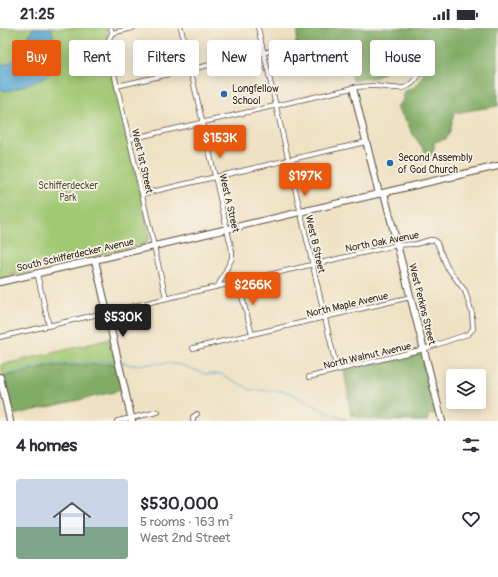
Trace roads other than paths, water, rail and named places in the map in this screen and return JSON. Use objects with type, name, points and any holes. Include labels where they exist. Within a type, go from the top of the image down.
[{"type":"street","points":[[111,30],[133,28]]},
{"type":"street","name":"West A Street","points":[[181,28],[184,40]]},
{"type":"street","name":"West B Street","points":[[258,28],[337,370]]},
{"type":"street","name":"West 1st Street","points":[[111,30],[109,46],[117,86],[166,298]]},
{"type":"street","points":[[199,67],[269,51]]},
{"type":"street","points":[[117,86],[161,76]]},
{"type":"street","name":"West A Street","points":[[193,76],[232,251],[232,258],[218,286]]},
{"type":"street","points":[[130,139],[353,88],[373,86],[391,89],[404,88],[413,83],[418,76]]},
{"type":"street","name":"West Perkins Street","points":[[353,88],[366,142],[411,297],[442,421]]},
{"type":"street","points":[[142,194],[366,142]]},
{"type":"street","name":"South Schifferdecker Avenue","points":[[0,282],[498,166]]},
{"type":"street","name":"North Oak Avenue","points":[[0,337],[312,264],[397,245],[416,244],[430,240],[434,240],[437,243],[447,267],[465,291],[472,314],[473,329]]},
{"type":"street","points":[[95,260],[132,419]]},
{"type":"street","points":[[37,273],[49,326]]},
{"type":"street","points":[[238,282],[252,334]]},
{"type":"street","name":"North Maple Avenue","points":[[193,348],[411,297]]},
{"type":"street","name":"North Walnut Avenue","points":[[309,377],[424,349],[468,334],[473,329]]},
{"type":"street","points":[[0,377],[10,421]]},
{"type":"street","points":[[117,421],[132,419],[158,412]]},
{"type":"street","points":[[193,421],[193,417],[197,414]]},
{"type":"water","points":[[33,28],[51,28],[54,40],[27,40]]},
{"type":"water","points":[[12,61],[12,76],[47,76],[12,90],[3,91],[0,88],[0,65]]},
{"type":"waterway","points":[[1,376],[50,364],[116,361]]},
{"type":"waterway","points":[[122,362],[130,365],[166,363],[181,365],[206,374],[221,374],[251,390],[283,391],[291,393],[326,412],[349,421]]},
{"type":"place","name":"Longfellow School","points":[[224,94]]},
{"type":"place","name":"Second Assembly of God Church","points":[[390,163]]},
{"type":"park label","name":"Schifferdecker Park","points":[[68,190]]}]
